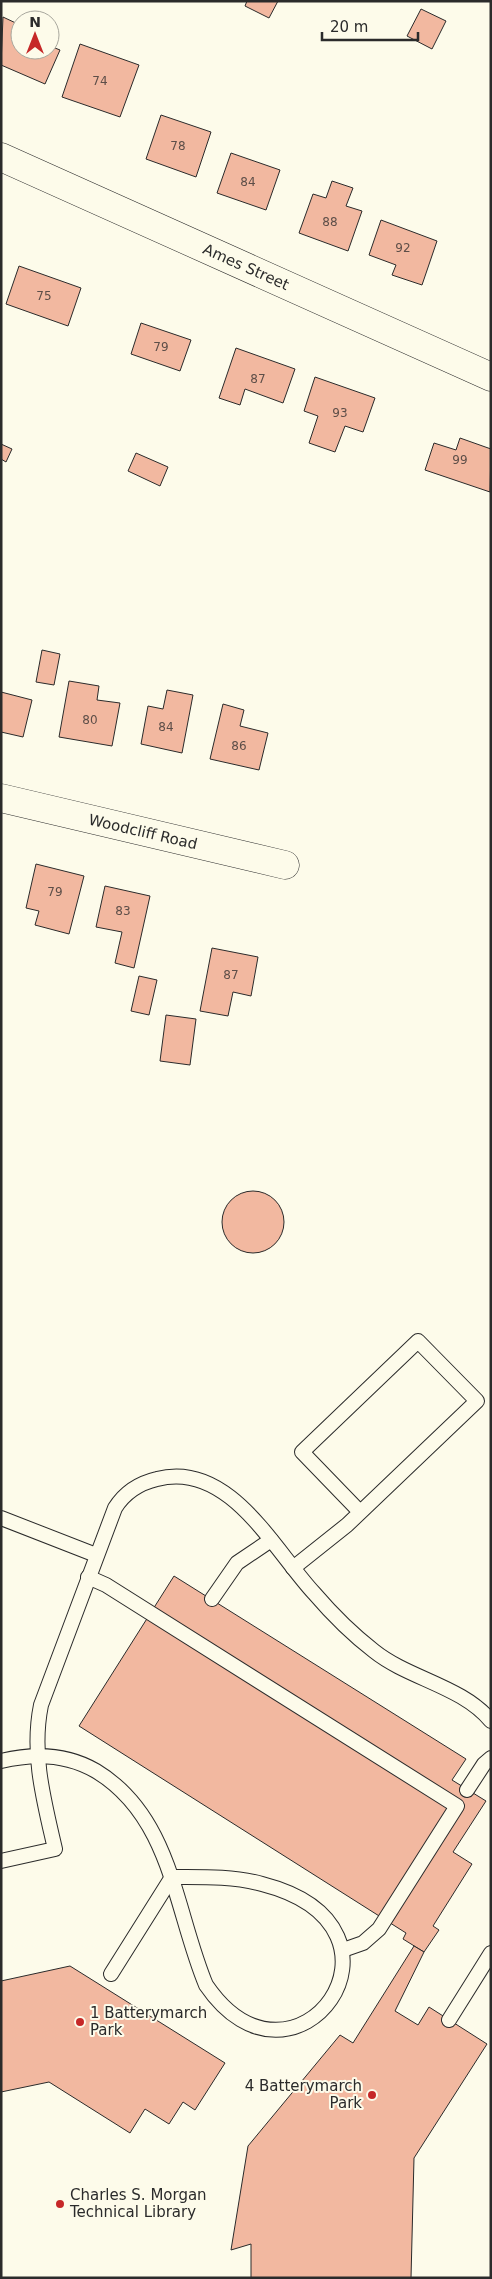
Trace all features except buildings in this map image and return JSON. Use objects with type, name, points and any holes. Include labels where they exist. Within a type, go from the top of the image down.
[{"type":"street","name":"Ames Street","points":[[1,157],[491,377]]},
{"type":"street","name":"Woodcliff Road","points":[[1,798],[285,866]]},
{"type":"lane","points":[[292,1568],[331,1538],[360,1512],[477,1401],[418,1340],[302,1452],[360,1512]]},
{"type":"lane","points":[[1,1861],[55,1848],[37,1756],[37,1723],[43,1697],[110,1518],[125,1495],[150,1481],[169,1477],[189,1478],[202,1481],[229,1495],[253,1517],[292,1568],[342,1623],[375,1652],[395,1665],[468,1701],[491,1721]]},
{"type":"lane","points":[[1,1518],[96,1555]]},
{"type":"lane","points":[[212,1599],[237,1563],[271,1540]]},
{"type":"lane","points":[[88,1577],[111,1588],[457,1806],[379,1929],[363,1943],[343,1950]]},
{"type":"lane","points":[[1,1761],[37,1756],[64,1757],[81,1763],[103,1775],[126,1793],[136,1805],[154,1835],[172,1877],[198,1967],[206,1985],[216,2000],[228,2011],[255,2026],[278,2030],[302,2025],[313,2019],[334,1995],[342,1979],[343,1950],[338,1937],[323,1916],[299,1898],[284,1891],[246,1880],[172,1877]]},
{"type":"lane","points":[[467,1790],[481,1768],[491,1758]]},
{"type":"lane","points":[[110,1974],[172,1877]]},
{"type":"lane","points":[[448,2020],[491,1953]]},
{"type":"place","name":"1 Batterymarch Park","points":[[80,2022]]},
{"type":"place","name":"4 Batterymarch Park","points":[[372,2095]]},
{"type":"place","name":"Charles S. Morgan Technical Library","points":[[60,2204]]}]
